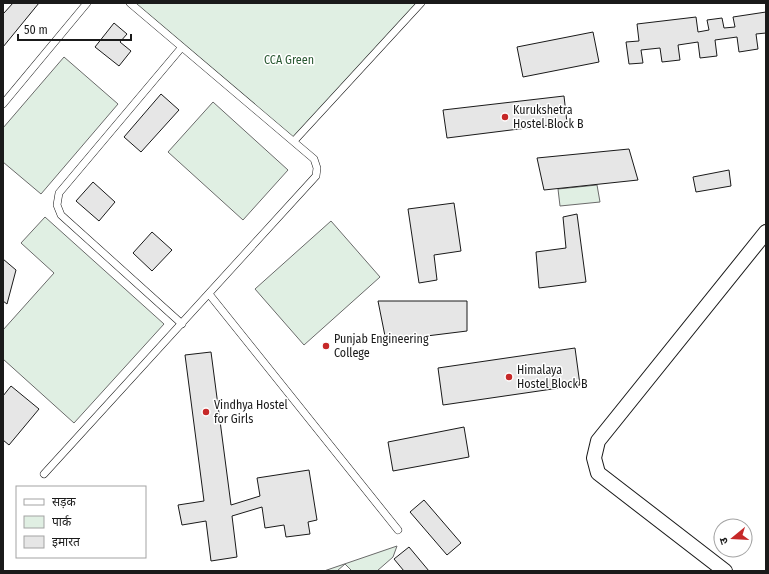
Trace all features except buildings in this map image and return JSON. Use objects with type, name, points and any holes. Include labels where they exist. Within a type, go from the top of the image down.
[{"type":"street","points":[[725,571],[598,473],[594,458],[598,441],[766,232]]},
{"type":"lane","points":[[3,104],[87,3]]},
{"type":"lane","points":[[44,474],[316,176],[317,168],[314,159],[130,3]]},
{"type":"lane","points":[[294,141],[421,3]]},
{"type":"lane","points":[[182,47],[59,194],[57,205],[61,215],[182,324]]},
{"type":"lane","points":[[209,294],[398,530]]},
{"type":"green space","name":"CCA Green","points":[[134,3],[419,3],[295,140]]},
{"type":"green space","points":[[64,57],[118,104],[41,194],[3,162],[3,128]]},
{"type":"green space","points":[[213,102],[288,170],[243,220],[168,152]]},
{"type":"green space","points":[[597,185],[600,202],[560,206],[558,189]]},
{"type":"green space","points":[[45,217],[164,324],[74,423],[3,359],[3,330],[54,273],[21,243]]},
{"type":"green space","points":[[331,221],[380,277],[304,345],[255,289]]},
{"type":"green space","points":[[397,546],[393,557],[377,571],[352,571],[345,564],[337,571],[324,571]]},
{"type":"place","name":"Kurukshetra Hostel Block B","points":[[505,117]]},
{"type":"place","name":"Punjab Engineering College","points":[[326,346]]},
{"type":"place","name":"Himalaya Hostel Block B","points":[[509,377]]},
{"type":"place","name":"Vindhya Hostel for Girls","points":[[206,412]]}]
